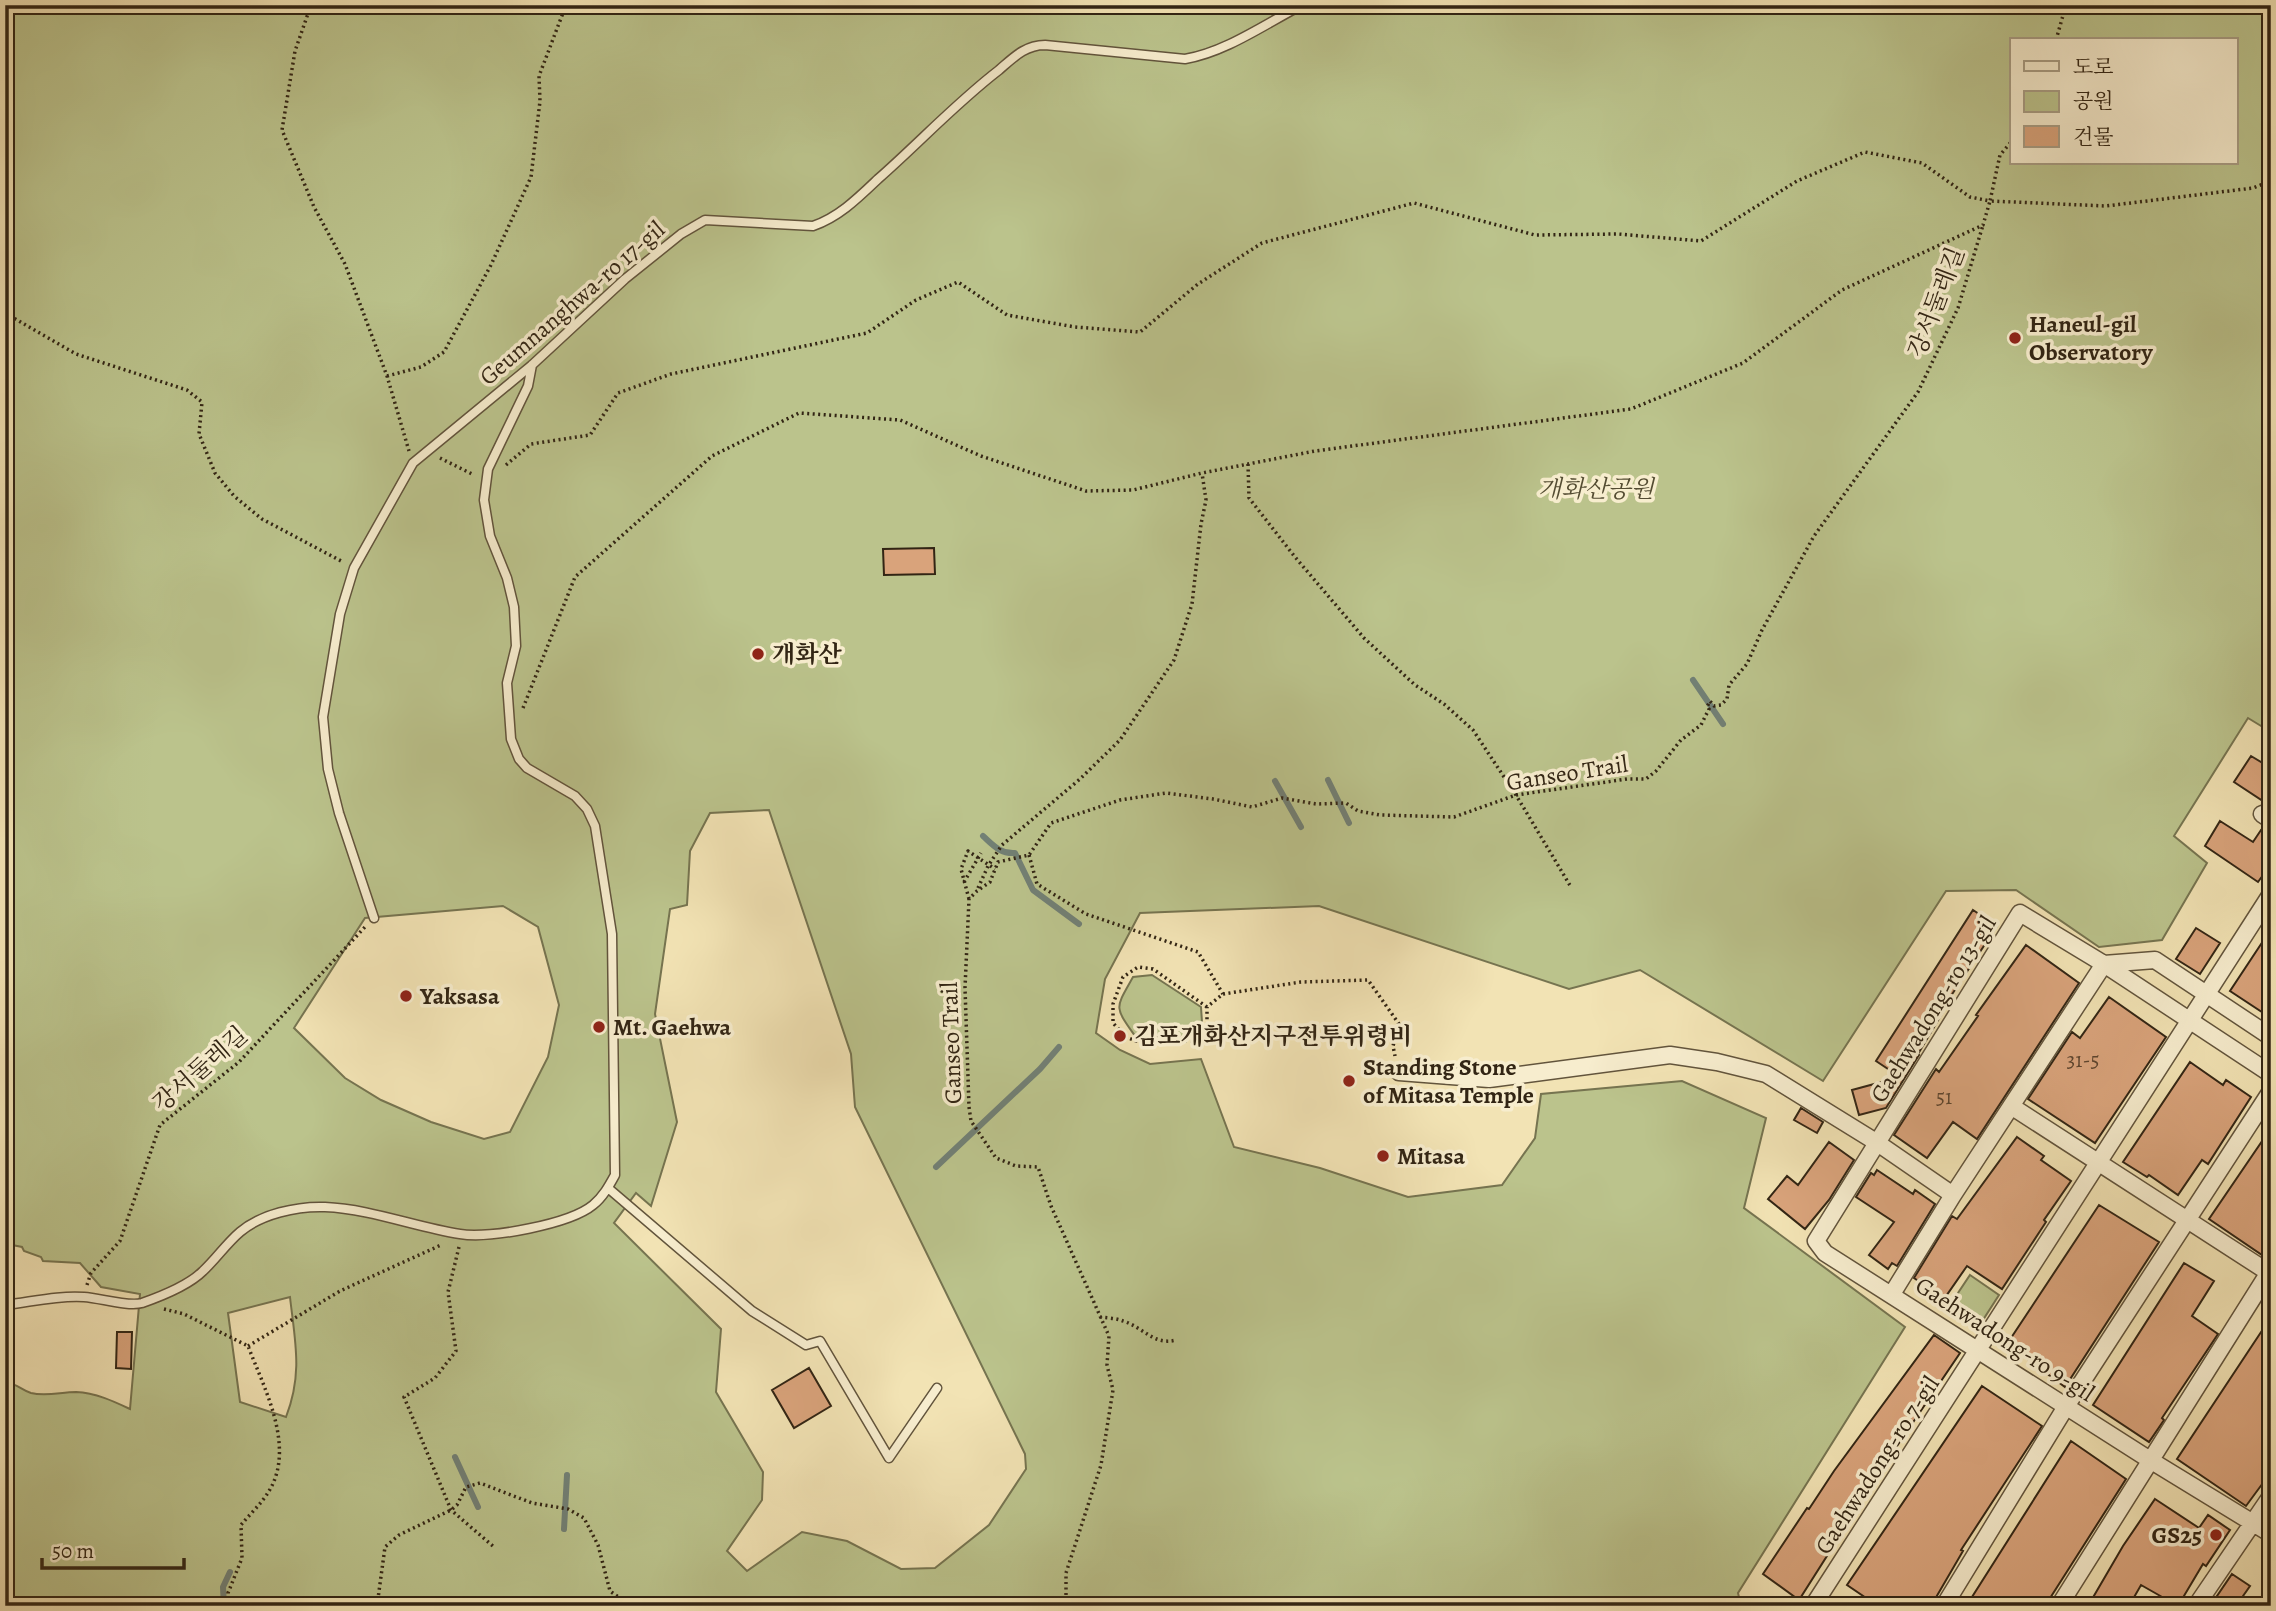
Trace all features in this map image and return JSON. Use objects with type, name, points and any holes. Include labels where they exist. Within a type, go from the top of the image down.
[{"type":"street","points":[[2098,1162],[2271,894]]},
{"type":"street","name":"Gaehwadong-ro 13-gil","points":[[1876,1142],[2020,913],[2104,964],[2271,1074]]},
{"type":"street","points":[[1892,1294],[1953,1195],[2104,964],[2155,960],[2271,1037]]},
{"type":"street","name":"Gaehwadong-ro 13-gil","points":[[1399,1072],[1489,1079],[1670,1055],[1717,1062],[1766,1074],[1876,1142],[1953,1195]]},
{"type":"street","points":[[1944,1606],[2067,1405],[2271,1091]]},
{"type":"street","points":[[2011,1106],[2270,1272],[2059,1606]]},
{"type":"street","name":"Gaehwadong-ro 9-gil","points":[[1876,1142],[1816,1241],[1825,1253],[2271,1534]]},
{"type":"street","name":"Gaehwadong-ro 7-gil","points":[[1813,1606],[2098,1162]]},
{"type":"street","points":[[2196,1606],[2271,1496]]},
{"type":"lane","name":"Geumnanghwa-ro 17-gil","points":[[374,918],[327,769],[323,717],[340,614],[354,568],[413,463],[426,450],[532,365],[681,234],[705,220],[813,226],[842,212],[923,140],[977,87],[1023,50],[1034,45],[1045,45],[1193,58],[1227,44],[1302,5]]},
{"type":"lane","points":[[5,1305],[82,1296],[139,1304],[202,1273],[253,1223],[268,1216],[300,1209],[323,1207],[354,1210],[462,1235],[507,1231],[554,1222],[593,1205],[608,1188],[615,1175],[612,934],[595,826],[587,809],[575,796],[527,768],[519,759],[511,739],[508,684],[517,628],[507,578],[486,522],[484,500],[488,469],[528,386],[532,365]]},
{"type":"lane","points":[[608,1188],[752,1311],[806,1345],[821,1341],[889,1458],[937,1388]]},
{"type":"path","points":[[311,5],[295,51],[282,130],[314,207],[345,264],[387,376],[413,463]]},
{"type":"path","points":[[387,376],[421,367],[444,352],[491,265],[531,177],[540,101],[539,76],[566,5]]},
{"type":"path","points":[[2057,38],[2066,5]]},
{"type":"path","points":[[511,739],[575,577],[712,456],[799,412],[900,420],[981,456],[1086,491],[1133,490],[1202,473],[1315,451],[1631,410],[1743,363],[1842,290],[1983,225],[2000,155],[2010,144]]},
{"type":"path","points":[[426,450],[486,481],[531,444],[590,435],[618,393],[671,374],[867,333],[916,300],[958,282],[1007,314],[1075,327],[1140,331],[1198,284],[1262,243],[1414,203],[1535,235],[1618,234],[1701,241],[1797,181],[1865,152],[1922,163],[1970,197],[1990,201],[2106,206],[2252,188],[2271,181]]},
{"type":"path","name":"강서둘레길","points":[[1708,703],[1721,705],[1727,699],[1729,685],[1747,664],[1762,630],[1814,536],[1919,392],[1958,308],[1983,225]]},
{"type":"path","points":[[5,313],[76,355],[187,390],[202,402],[199,434],[215,473],[234,496],[261,519],[354,568]]},
{"type":"path","points":[[1248,464],[1249,498],[1364,638],[1415,685],[1444,704],[1473,730],[1571,887]]},
{"type":"path","points":[[977,891],[1000,848],[1080,779],[1120,740],[1174,660],[1192,604],[1206,500],[1202,473]]},
{"type":"path","name":"Ganseo Trail","points":[[1029,855],[1051,823],[1120,800],[1166,793],[1252,807],[1282,798],[1316,804],[1343,803],[1358,811],[1380,815],[1454,817],[1516,795],[1627,779],[1646,779],[1681,740],[1701,725],[1709,709],[1708,703]]},
{"type":"path","points":[[964,882],[961,869],[968,851],[995,869]]},
{"type":"path","points":[[964,882],[981,853]]},
{"type":"path","points":[[969,899],[990,882],[998,862],[1029,855],[1037,884],[1086,914],[1198,952],[1223,994]]},
{"type":"path","name":"Ganseo Trail","points":[[964,882],[969,899],[965,988],[971,1121],[996,1158],[1016,1166],[1038,1167],[1051,1206],[1073,1250],[1109,1336],[1107,1365],[1113,1390],[1101,1465],[1066,1573],[1066,1606]]},
{"type":"path","name":"강서둘레길","points":[[91,1273],[120,1241],[160,1125],[239,1062],[374,918]]},
{"type":"path","points":[[1138,967],[1153,969],[1206,1007],[1207,1041],[1136,1041],[1126,1037],[1113,1023],[1113,1004],[1123,977],[1138,967]]},
{"type":"path","points":[[1206,1007],[1223,994],[1301,982],[1368,980],[1399,1024],[1392,1046],[1399,1072]]},
{"type":"path","points":[[248,1346],[340,1291],[462,1235]]},
{"type":"path","points":[[462,1235],[448,1292],[456,1351],[435,1378],[404,1397],[451,1510],[494,1547]]},
{"type":"path","points":[[139,1304],[184,1314],[248,1346],[277,1425],[279,1462],[270,1490],[241,1525],[242,1558],[228,1593],[229,1606]]},
{"type":"path","points":[[1100,1317],[1124,1321],[1166,1343],[1176,1340]]},
{"type":"path","points":[[377,1606],[385,1547],[399,1535],[451,1510],[457,1505],[466,1487],[480,1483],[532,1503],[560,1506],[584,1518],[598,1545],[610,1591],[631,1606]]},
{"type":"green space","name":"개화산공원","points":[[5,5],[2271,5],[2271,732],[2248,718],[2174,836],[2207,863],[2162,940],[2099,947],[2016,890],[1946,891],[1823,1081],[1640,970],[1569,989],[1319,906],[1140,913],[1105,979],[1096,1033],[1120,1050],[1150,1064],[1201,1059],[1234,1147],[1320,1168],[1408,1197],[1502,1185],[1535,1138],[1541,1094],[1682,1081],[1766,1118],[1744,1208],[1905,1327],[1738,1593],[1741,1606],[5,1606],[5,1382],[37,1394],[90,1394],[130,1409],[140,1294],[101,1287],[80,1263],[43,1261],[41,1257],[24,1251],[22,1247],[7,1244],[8,1239],[5,1239]],"holes":[[[769,810],[851,1054],[855,1107],[1025,1454],[1026,1469],[989,1525],[935,1568],[901,1569],[847,1541],[802,1532],[747,1571],[727,1551],[762,1500],[763,1472],[716,1392],[721,1329],[614,1223],[636,1193],[651,1206],[677,1122],[655,1014],[670,909],[687,905],[690,851],[710,813]],[[503,906],[538,927],[559,1005],[548,1057],[510,1132],[484,1139],[431,1122],[381,1100],[345,1078],[294,1028],[365,918]],[[290,1297],[296,1372],[286,1417],[240,1402],[228,1313]]]},
{"type":"green space","points":[[1152,975],[1201,1007],[1203,1037],[1135,1036],[1120,1013],[1120,1002],[1133,977]]},
{"type":"green space","points":[[1970,1275],[1999,1295],[1981,1323],[1952,1302]]},
{"type":"building","points":[[934,548],[935,574],[884,575],[883,549]]},
{"type":"building","points":[[2251,756],[2271,768],[2271,795],[2266,803],[2234,782]]},
{"type":"building","points":[[2220,821],[2253,842],[2261,830],[2271,836],[2271,864],[2258,882],[2205,846]]},
{"type":"building","points":[[1973,910],[1997,926],[1941,1011],[1943,1012],[1919,1055],[1886,1108],[1859,1115],[1852,1090],[1900,1077],[1876,1061]]},
{"type":"building","points":[[2196,928],[2220,943],[2200,974],[2176,959]]},
{"type":"building","points":[[2271,929],[2271,1018],[2230,991]]},
{"type":"building","points":[[2026,945],[2079,983],[1977,1139],[1953,1122],[1927,1158],[1894,1135],[1936,1069],[1939,1072]]},
{"type":"building","points":[[2109,997],[2166,1037],[2095,1143],[2028,1099],[2072,1032],[2080,1038]]},
{"type":"building","points":[[2190,1062],[2223,1085],[2226,1080],[2251,1097],[2208,1164],[2202,1160],[2178,1195],[2149,1175],[2147,1177],[2123,1162]]},
{"type":"building","points":[[1801,1108],[1823,1122],[1817,1133],[1794,1120]]},
{"type":"building","points":[[2271,1128],[2271,1247],[2265,1257],[2209,1219]]},
{"type":"building","points":[[2017,1137],[2044,1156],[2041,1160],[2071,1181],[2002,1289],[1967,1266],[1944,1299],[1914,1278],[1952,1216],[1957,1219]]},
{"type":"building","points":[[1829,1142],[1854,1160],[1829,1200],[1805,1229],[1768,1199],[1787,1176],[1798,1185]]},
{"type":"building","points":[[1877,1170],[1913,1194],[1915,1190],[1935,1204],[1897,1266],[1892,1263],[1888,1269],[1869,1255],[1894,1222],[1856,1197],[1871,1173],[1874,1175]]},
{"type":"building","points":[[2099,1205],[2159,1242],[2065,1387],[2007,1344]]},
{"type":"building","points":[[2184,1263],[2214,1281],[2192,1316],[2218,1334],[2149,1442],[2093,1405]]},
{"type":"building","points":[[2271,1317],[2271,1472],[2246,1506],[2177,1459]]},
{"type":"building","points":[[117,1332],[132,1332],[131,1369],[116,1368]]},
{"type":"building","points":[[1934,1335],[1960,1353],[1799,1600],[1763,1574],[1807,1508],[1809,1509]]},
{"type":"building","points":[[809,1368],[831,1406],[794,1428],[772,1390]]},
{"type":"building","points":[[1982,1386],[2042,1426],[1961,1550],[1963,1551],[1931,1606],[1894,1606],[1885,1600],[1878,1606],[1847,1585]]},
{"type":"building","points":[[2071,1441],[2126,1479],[2045,1606],[1985,1606],[1972,1597]]},
{"type":"building","points":[[2155,1499],[2199,1528],[2208,1515],[2230,1530],[2206,1566],[2203,1564],[2178,1606],[2141,1585],[2129,1606],[2088,1606],[2123,1546]]},
{"type":"building","points":[[2232,1574],[2250,1586],[2236,1606],[2217,1596]]},
{"type":"waterway","points":[[1693,680],[1723,724]]},
{"type":"waterway","points":[[1328,780],[1349,823]]},
{"type":"waterway","points":[[1275,781],[1301,827]]},
{"type":"waterway","points":[[983,836],[1001,850],[1015,853],[1033,890],[1079,924]]},
{"type":"waterway","points":[[936,1167],[1040,1069],[1059,1047]]},
{"type":"waterway","points":[[455,1457],[478,1507]]},
{"type":"waterway","points":[[564,1529],[567,1475]]},
{"type":"waterway","points":[[224,1606],[223,1587],[230,1572]]},
{"type":"place","name":"Haneul-gil Observatory","points":[[2015,338]]},
{"type":"place","name":"개화산","points":[[758,654]]},
{"type":"place","name":"Yaksasa","points":[[406,996]]},
{"type":"place","name":"Mt. Gaehwa","points":[[599,1027]]},
{"type":"place","name":"김포개화산지구전투위령비","points":[[1120,1036]]},
{"type":"place","name":"Standing Stone of Mitasa Temple","points":[[1349,1081]]},
{"type":"place","name":"Mitasa","points":[[1383,1156]]},
{"type":"place","name":"GS25","points":[[2216,1535]]}]
